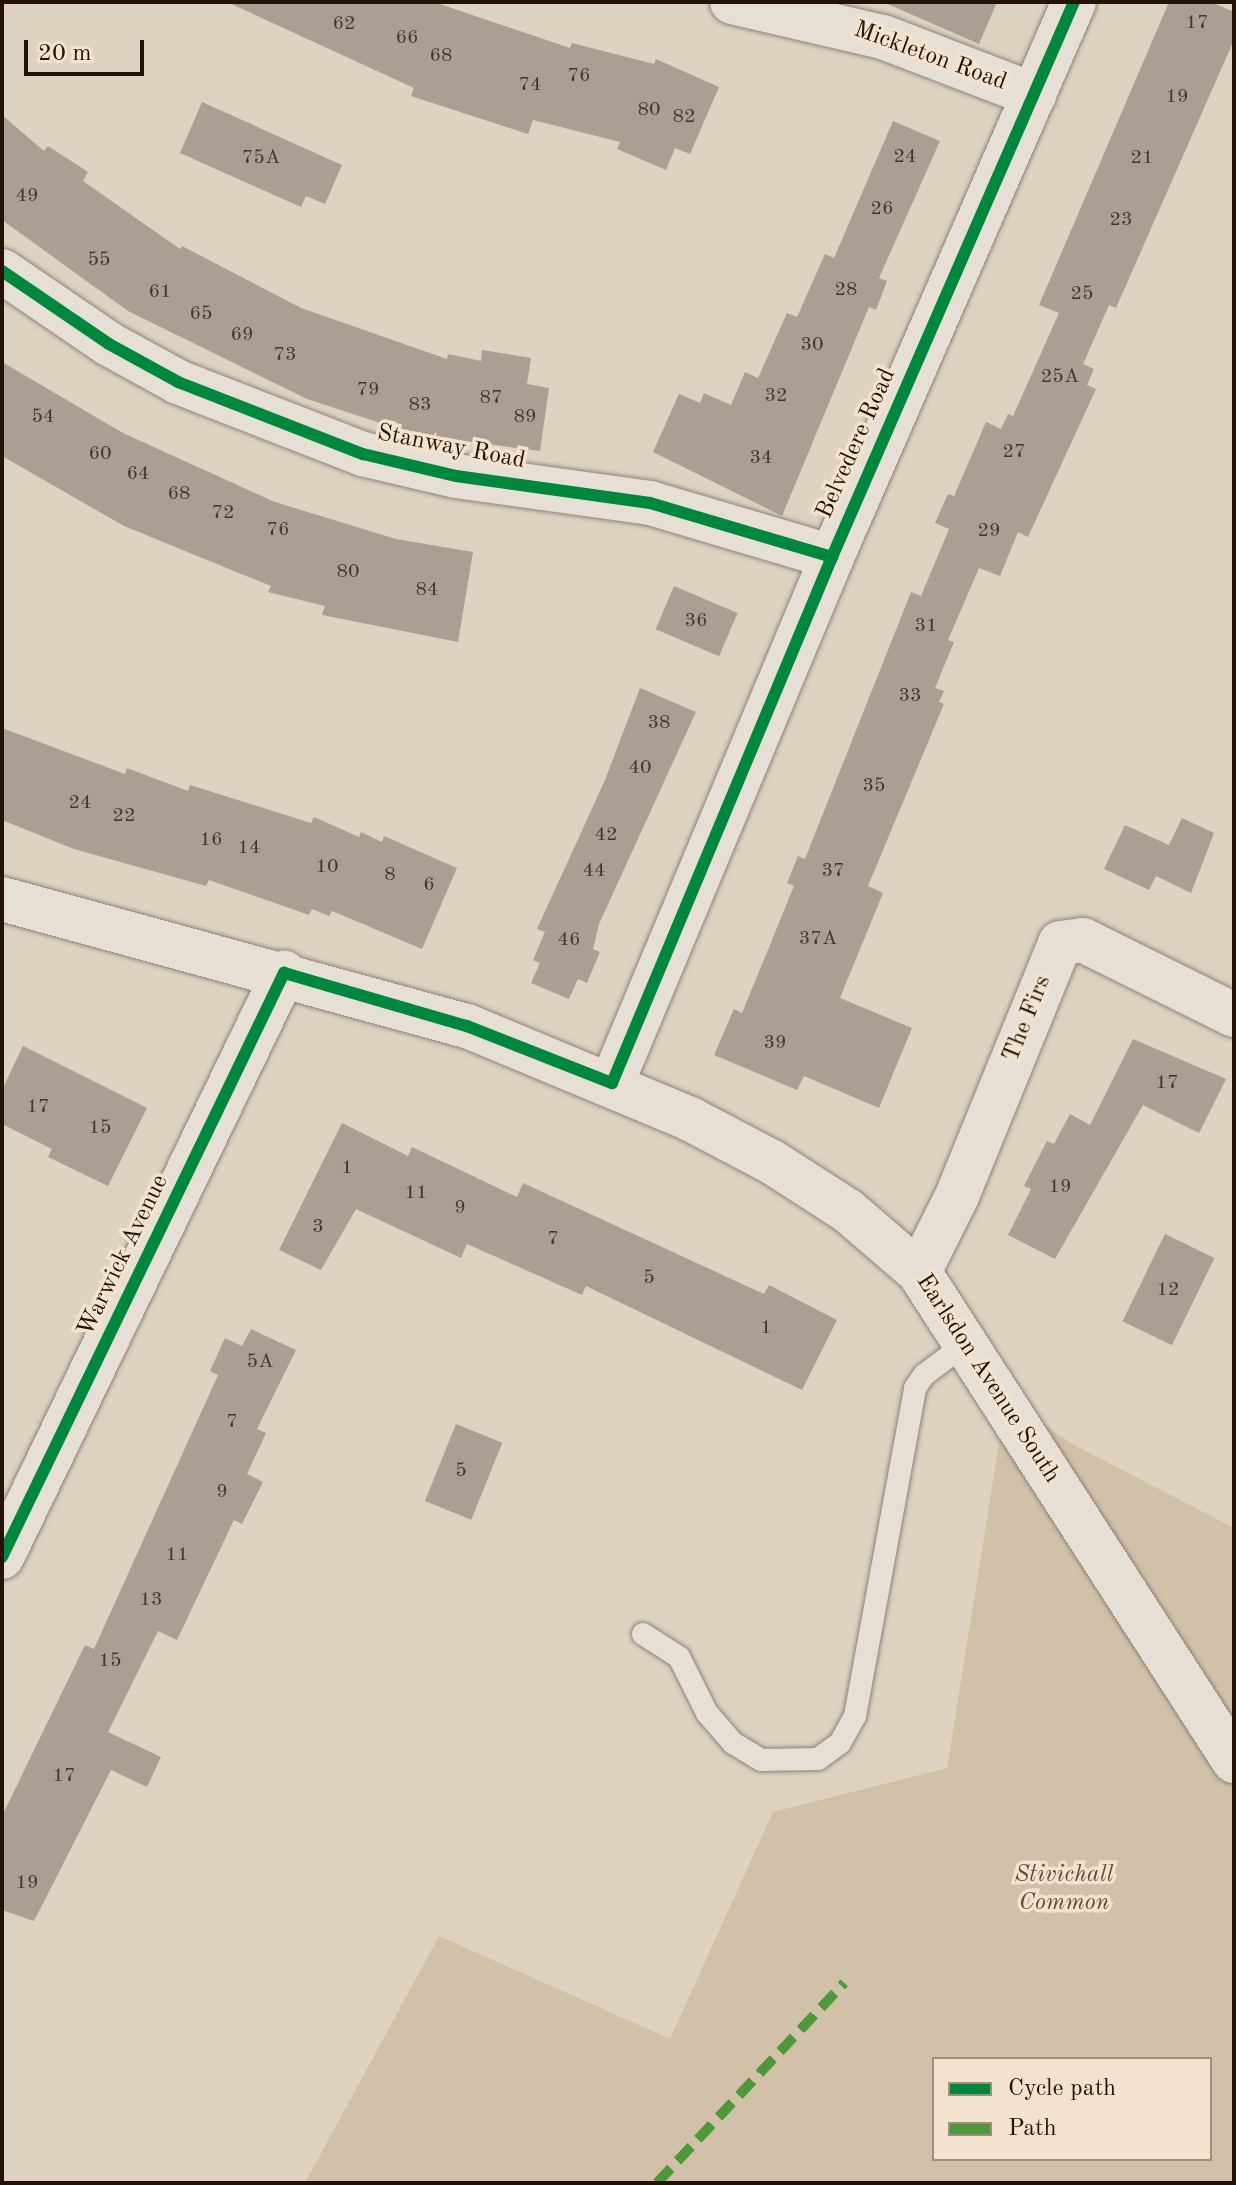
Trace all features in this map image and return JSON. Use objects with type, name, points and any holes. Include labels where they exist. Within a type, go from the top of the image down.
[{"type":"street","name":"Mickleton Road","points":[[732,2],[883,37],[1034,95]]},
{"type":"street","name":"Belvedere Road","points":[[612,1083],[832,557],[1074,2]]},
{"type":"street","name":"Stanway Road","points":[[2,271],[109,344],[178,382],[363,454],[456,476],[650,503],[832,557]]},
{"type":"street","name":"Earlsdon Avenue South","points":[[2,899],[284,973],[467,1026],[612,1083],[772,1162],[848,1211],[919,1272],[968,1342],[1234,1761]]},
{"type":"street","name":"The Firs","points":[[919,1272],[957,1196],[1060,943],[1083,940],[1234,1015]]},
{"type":"street","name":"Warwick Avenue","points":[[2,1557],[284,973]]},
{"type":"lane","points":[[643,1634],[679,1657],[707,1713],[733,1743],[761,1760],[818,1759],[840,1743],[855,1716],[915,1388],[924,1375],[968,1342]]},
{"type":"green space","name":"Stivichall Common","points":[[1006,1400],[1074,1445],[1234,1528],[1234,2183],[305,2183],[439,1936],[670,2039],[773,1812],[947,1768]]},
{"type":"building","points":[[227,2],[434,2],[570,48],[572,43],[654,64],[656,59],[719,87],[690,154],[675,148],[666,170],[617,149],[620,142],[533,120],[528,134],[411,96],[414,88]]},
{"type":"building","points":[[883,2],[997,2],[979,44]]},
{"type":"building","points":[[1169,2],[1211,2],[1234,12],[1234,40],[1116,308],[1109,305],[1083,364],[1094,369],[1087,385],[1096,389],[1028,537],[1018,532],[1000,576],[979,568],[948,640],[954,642],[935,688],[944,691],[939,702],[944,704],[868,886],[883,893],[840,998],[912,1028],[879,1108],[804,1076],[797,1090],[714,1055],[734,1009],[742,1013],[794,886],[787,883],[798,856],[805,859],[911,592],[921,596],[949,529],[935,523],[948,494],[954,496],[986,422],[1001,429],[1008,414],[1013,416],[1059,313],[1039,305]]},
{"type":"building","points":[[202,102],[342,165],[325,204],[306,196],[301,207],[180,153]]},
{"type":"building","points":[[2,115],[44,151],[48,146],[88,172],[83,181],[180,249],[182,246],[301,308],[447,359],[448,354],[481,361],[482,350],[531,358],[527,384],[549,388],[540,451],[414,434],[307,399],[128,311],[2,220]]},
{"type":"building","points":[[893,121],[940,141],[879,278],[887,281],[876,310],[869,307],[782,516],[653,452],[679,394],[700,403],[704,393],[731,405],[745,372],[758,378],[787,313],[797,317],[825,254],[834,258]]},
{"type":"building","points":[[2,362],[123,433],[275,502],[396,539],[473,552],[458,642],[322,615],[325,606],[268,592],[271,586],[124,526],[2,456]]},
{"type":"building","points":[[674,586],[738,613],[719,656],[656,629]]},
{"type":"building","points":[[640,688],[696,712],[599,924],[593,949],[600,952],[587,983],[578,979],[569,999],[531,983],[540,963],[533,960],[545,932],[537,929],[605,780]]},
{"type":"building","points":[[2,728],[125,774],[127,768],[188,791],[190,785],[311,823],[314,817],[359,837],[361,832],[382,842],[384,836],[457,868],[422,949],[332,911],[329,916],[312,909],[309,915],[209,880],[206,886],[74,849],[2,820]]},
{"type":"building","points":[[1182,818],[1214,833],[1191,893],[1156,876],[1149,890],[1104,869],[1125,825],[1169,845]]},
{"type":"building","points":[[1133,1039],[1226,1079],[1199,1133],[1143,1105],[1055,1259],[1008,1235],[1031,1189],[1024,1186],[1047,1141],[1054,1144],[1070,1114],[1090,1125]]},
{"type":"building","points":[[23,1046],[147,1108],[108,1186],[48,1157],[52,1149],[2,1124],[2,1090]]},
{"type":"building","points":[[342,1123],[408,1156],[412,1147],[517,1197],[523,1183],[764,1294],[769,1285],[837,1320],[802,1390],[586,1286],[582,1295],[467,1244],[461,1258],[356,1209],[321,1270],[279,1250]]},
{"type":"building","points":[[1165,1234],[1214,1258],[1172,1345],[1122,1321]]},
{"type":"building","points":[[251,1329],[296,1350],[257,1429],[266,1433],[247,1474],[263,1482],[242,1524],[234,1520],[177,1640],[158,1631],[108,1732],[161,1757],[147,1787],[111,1770],[34,1921],[2,1910],[2,1816],[85,1645],[94,1649],[218,1375],[210,1371],[225,1338],[242,1346]]},
{"type":"building","points":[[456,1424],[502,1443],[471,1520],[425,1501]]},
{"type":"marked path","points":[[657,2183],[844,1983]]},
{"type":"cycle path","points":[[2,1557],[284,973],[467,1026],[612,1083],[832,557],[1074,2]]},
{"type":"cycle path","points":[[2,271],[109,344],[178,382],[363,454],[456,476],[650,503],[832,557]]}]
